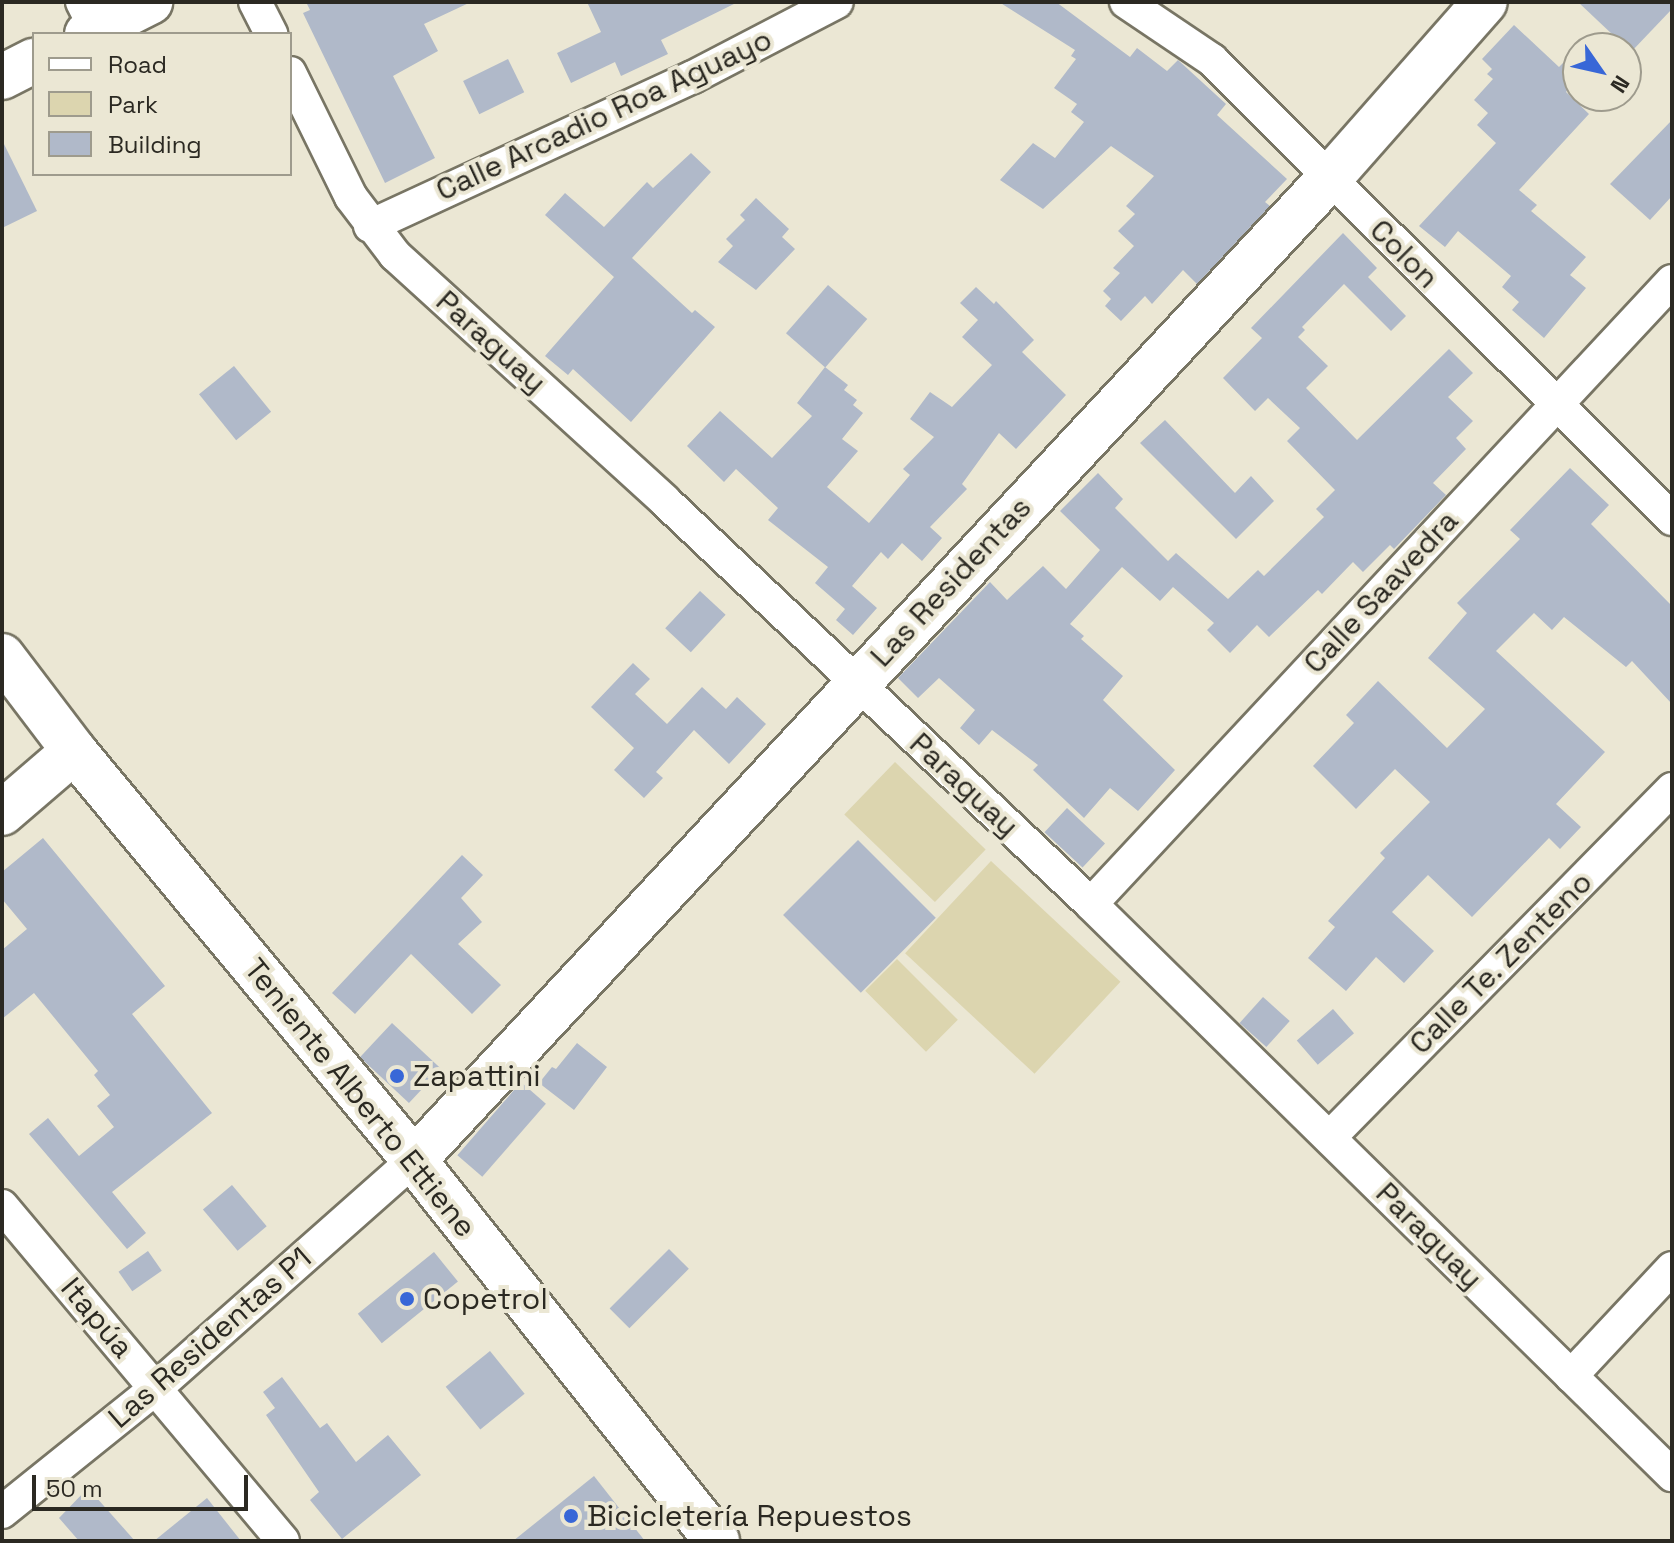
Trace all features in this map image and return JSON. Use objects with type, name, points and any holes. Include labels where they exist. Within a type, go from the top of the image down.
[{"type":"main road","points":[[88,22],[150,2]]},
{"type":"main road","name":"Las Residentas","points":[[414,1160],[1328,180],[1485,2]]},
{"type":"main road","points":[[2,77],[32,62]]},
{"type":"main road","name":"Teniente Alberto Ettiene","points":[[2,656],[74,751],[414,1160],[717,1541]]},
{"type":"main road","points":[[2,813],[74,751]]},
{"type":"street","points":[[255,2],[270,32]]},
{"type":"street","name":"Calle Arcadio Roa Aguayo","points":[[370,226],[693,77],[837,2]]},
{"type":"street","name":"Colon","points":[[1126,2],[1212,60],[1328,180],[1672,519]]},
{"type":"street","name":"Paraguay","points":[[292,77],[351,197],[395,255],[665,501],[1091,904],[1672,1475]]},
{"type":"street","name":"Calle Saavedra","points":[[1091,904],[1672,281]]},
{"type":"street","name":"Calle Te. Zenteno","points":[[1330,1137],[1672,789]]},
{"type":"street","name":"Las Residentas P1","points":[[2,1512],[156,1388],[414,1160]]},
{"type":"street","name":"Itapúa","points":[[2,1206],[283,1541]]},
{"type":"street","points":[[1571,1376],[1672,1268]]},
{"type":"green space","points":[[895,762],[986,850],[935,902],[844,815]]},
{"type":"green space","points":[[991,861],[1120,982],[1035,1074],[905,953]]},
{"type":"green space","points":[[897,959],[958,1020],[926,1052],[865,991]]},
{"type":"building","points":[[306,2],[471,2],[424,24],[438,51],[393,76],[435,158],[385,183],[303,13],[310,10]]},
{"type":"building","points":[[587,2],[738,2],[661,40],[668,54],[621,76],[615,62],[571,83],[557,53],[601,32]]},
{"type":"building","points":[[999,2],[1056,2],[1130,57],[1137,48],[1167,71],[1178,60],[1226,104],[1217,115],[1287,179],[1265,202],[1270,206],[1197,284],[1183,270],[1152,304],[1145,296],[1121,321],[1105,306],[1111,299],[1103,291],[1120,273],[1113,268],[1134,246],[1118,231],[1135,214],[1126,206],[1154,176],[1111,146],[1043,209],[1000,180],[1033,143],[1055,158],[1084,122],[1071,112],[1077,104],[1054,88],[1076,59],[1071,56],[1075,50]]},
{"type":"building","points":[[1578,2],[1672,2],[1672,9],[1642,40],[1642,32],[1610,32]]},
{"type":"building","points":[[1514,25],[1559,67],[1562,64],[1562,112],[1589,114],[1519,190],[1537,205],[1531,211],[1586,257],[1570,275],[1586,288],[1544,338],[1512,310],[1519,302],[1502,287],[1511,276],[1458,231],[1445,247],[1419,226],[1496,143],[1477,125],[1488,113],[1474,100],[1493,79],[1487,74],[1492,69],[1482,59]]},
{"type":"building","points":[[508,59],[524,92],[479,114],[463,81]]},
{"type":"building","points":[[1672,120],[1672,196],[1650,220],[1610,184]]},
{"type":"building","points":[[2,140],[37,211],[2,228]]},
{"type":"building","points":[[691,153],[711,172],[632,258],[692,313],[695,310],[715,327],[631,422],[573,369],[568,375],[545,356],[614,277],[545,215],[565,193],[604,227],[647,182],[653,188]]},
{"type":"building","points":[[756,198],[789,229],[782,237],[795,249],[756,290],[718,262],[733,246],[726,239],[745,220],[740,215]]},
{"type":"building","points":[[1343,233],[1377,268],[1368,277],[1406,316],[1391,331],[1344,284],[1302,327],[1305,330],[1298,337],[1328,366],[1306,388],[1357,440],[1449,349],[1473,373],[1448,397],[1473,421],[1456,438],[1466,449],[1433,483],[1446,495],[1394,549],[1390,545],[1363,572],[1353,562],[1322,594],[1318,590],[1269,637],[1257,625],[1230,653],[1207,630],[1214,623],[1173,587],[1160,601],[1122,567],[1070,624],[1084,636],[1081,639],[1123,676],[1103,700],[1175,770],[1138,811],[1110,788],[1084,818],[1033,770],[1038,765],[992,730],[979,745],[960,728],[975,710],[939,678],[918,698],[898,678],[990,582],[1007,600],[1043,566],[1066,589],[1100,550],[1060,511],[1098,473],[1123,499],[1115,508],[1168,561],[1176,553],[1228,599],[1258,570],[1264,576],[1324,517],[1316,509],[1335,490],[1287,441],[1300,428],[1268,398],[1255,411],[1223,378],[1262,338],[1251,328]]},
{"type":"building","points":[[828,285],[867,319],[825,367],[786,333]]},
{"type":"building","points":[[976,287],[994,304],[996,301],[1034,340],[1022,352],[1066,395],[1016,449],[999,433],[962,484],[967,489],[930,527],[942,538],[922,561],[902,543],[888,559],[881,552],[852,586],[877,608],[853,635],[836,620],[845,609],[815,583],[828,567],[768,520],[778,508],[736,469],[724,482],[687,446],[720,411],[772,458],[812,416],[797,403],[825,367],[848,385],[844,390],[857,400],[853,405],[863,413],[842,439],[858,451],[827,487],[869,523],[910,475],[903,469],[934,437],[910,419],[930,392],[952,407],[992,365],[962,337],[978,320],[960,303]]},
{"type":"building","points":[[234,366],[271,412],[236,440],[199,394]]},
{"type":"building","points":[[1165,420],[1235,493],[1251,476],[1274,501],[1236,539],[1140,443]]},
{"type":"building","points":[[1570,468],[1609,505],[1591,524],[1672,606],[1672,704],[1632,661],[1626,667],[1564,617],[1552,630],[1534,613],[1496,651],[1605,752],[1556,804],[1581,827],[1560,849],[1549,838],[1472,917],[1428,875],[1392,912],[1434,951],[1404,983],[1376,957],[1346,991],[1308,958],[1335,927],[1328,921],[1385,858],[1380,853],[1430,802],[1395,769],[1356,809],[1313,766],[1354,723],[1346,715],[1378,681],[1447,748],[1485,709],[1428,658],[1467,613],[1457,603],[1520,539],[1510,530]]},
{"type":"building","points":[[700,591],[726,615],[691,652],[665,628]]},
{"type":"building","points":[[633,663],[650,679],[635,694],[667,724],[702,687],[726,709],[737,697],[766,724],[729,764],[694,730],[656,772],[663,778],[644,798],[614,770],[634,748],[591,707]]},
{"type":"building","points":[[1067,808],[1105,843],[1083,868],[1044,832]]},
{"type":"building","points":[[43,838],[165,986],[132,1014],[212,1113],[112,1192],[146,1233],[127,1249],[29,1134],[48,1118],[79,1156],[114,1127],[97,1106],[110,1095],[94,1075],[98,1071],[34,993],[2,1019],[2,950],[27,929],[2,899],[2,872]]},
{"type":"building","points":[[858,840],[936,918],[861,993],[783,915]]},
{"type":"building","points":[[462,855],[483,875],[461,898],[482,922],[458,944],[501,985],[472,1014],[411,954],[355,1014],[332,993]]},
{"type":"building","points":[[1263,997],[1290,1021],[1266,1047],[1240,1023]]},
{"type":"building","points":[[1333,1009],[1354,1033],[1318,1065],[1297,1040]]},
{"type":"building","points":[[392,1023],[441,1069],[409,1103],[360,1057]]},
{"type":"building","points":[[577,1043],[607,1067],[574,1110],[539,1083],[552,1067],[556,1069]]},
{"type":"building","points":[[521,1082],[546,1104],[482,1177],[457,1155]]},
{"type":"building","points":[[232,1185],[267,1226],[238,1251],[203,1209]]},
{"type":"building","points":[[669,1249],[689,1269],[629,1328],[610,1308]]},
{"type":"building","points":[[148,1251],[162,1271],[132,1291],[119,1272]]},
{"type":"building","name":"Copetrol","points":[[434,1252],[458,1282],[382,1343],[358,1314]]},
{"type":"building","points":[[490,1351],[525,1394],[480,1430],[446,1387]]},
{"type":"building","points":[[282,1377],[320,1428],[327,1423],[356,1462],[388,1435],[421,1475],[342,1539],[310,1500],[319,1492],[266,1415],[275,1408],[263,1392]]},
{"type":"building","name":"Bicicletería Repuestos","points":[[594,1476],[645,1541],[513,1541]]},
{"type":"building","points":[[88,1488],[135,1541],[79,1541],[59,1518]]},
{"type":"building","points":[[207,1498],[241,1541],[154,1541]]},
{"type":"place","name":"Zapattini","points":[[397,1076]]},
{"type":"place","name":"Copetrol","points":[[407,1299]]},
{"type":"place","name":"Bicicletería Repuestos","points":[[571,1516]]}]
